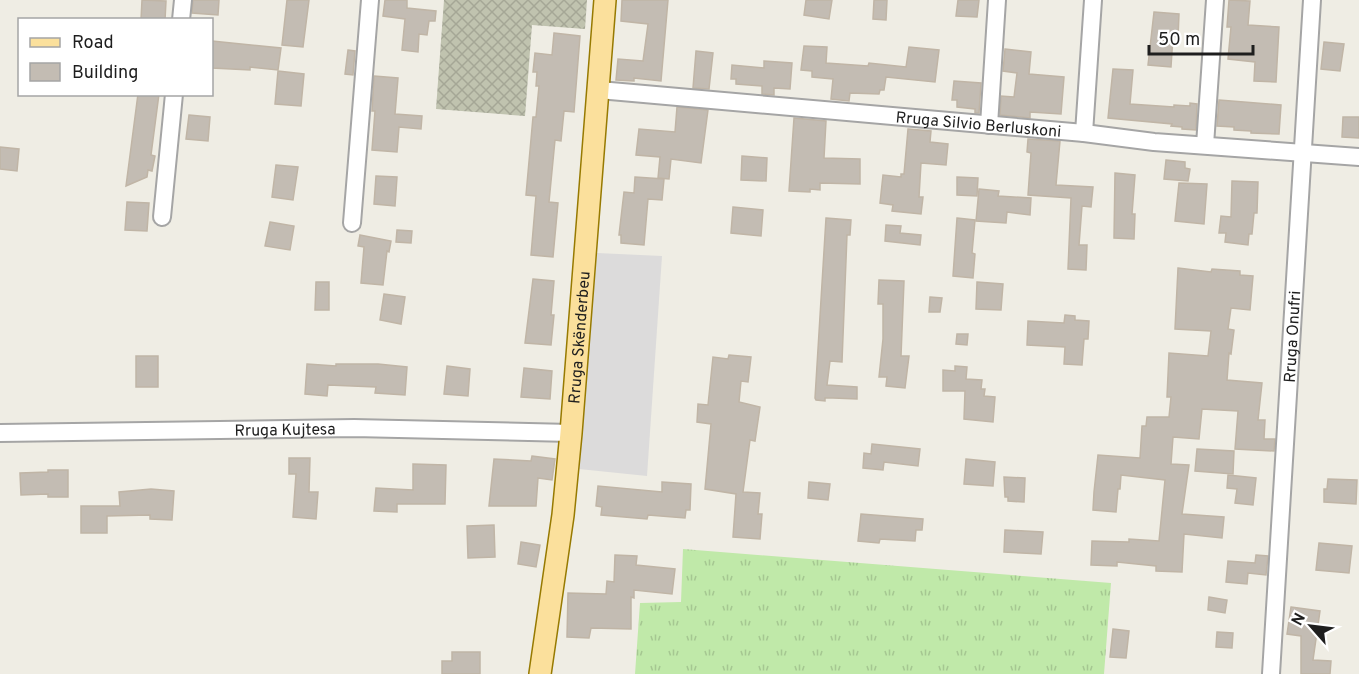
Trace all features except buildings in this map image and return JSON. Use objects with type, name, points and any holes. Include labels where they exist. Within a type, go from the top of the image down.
[{"type":"main road","name":"Rruga Skënderbeu","points":[[540,674],[563,515],[571,433],[605,0]]},
{"type":"street","points":[[181,18],[183,0]]},
{"type":"street","points":[[352,223],[370,0]]},
{"type":"street","points":[[989,125],[997,0]]},
{"type":"street","points":[[1084,133],[1093,0]]},
{"type":"street","points":[[1205,146],[1215,0]]},
{"type":"street","name":"Rruga Onufri","points":[[1271,674],[1312,0]]},
{"type":"street","name":"Rruga Silvio Berluskoni","points":[[599,90],[1084,133],[1154,142],[1359,157]]},
{"type":"street","points":[[162,217],[174,96]]},
{"type":"street","name":"Rruga Kujtesa","points":[[0,433],[354,428],[571,433]]},
{"type":"shaded area","points":[[444,0],[587,0],[585,29],[532,25],[525,116],[436,109]]},
{"type":"shaded area","points":[[597,253],[662,256],[647,476],[579,469]]},
{"type":"green space","points":[[683,549],[1111,583],[1104,674],[635,674],[640,603],[681,602]]}]
